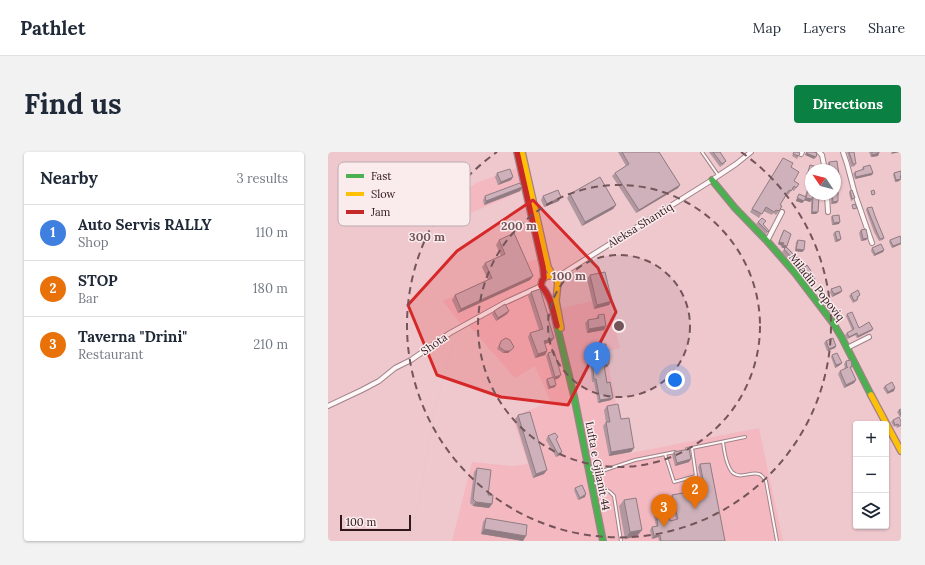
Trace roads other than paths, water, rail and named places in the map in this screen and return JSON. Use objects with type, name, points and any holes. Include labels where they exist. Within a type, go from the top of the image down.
[{"type":"main road","points":[[517,152],[544,267],[544,278],[541,286],[546,291],[550,292],[556,289]]},
{"type":"main road","points":[[522,152],[548,267],[558,285],[556,289],[556,301],[607,541]]},
{"type":"main road","name":"Miladin Popoviq","points":[[712,180],[746,220],[795,273],[822,309],[842,338],[901,451]]},
{"type":"main road","points":[[544,278],[547,276],[555,278]]},
{"type":"main road","name":"Lufta e Gjilanit 44","points":[[546,291],[551,302],[574,396],[603,541]]},
{"type":"street","name":"Aleksa Shantiq","points":[[555,278],[712,180],[751,152]]},
{"type":"street","points":[[819,152],[822,155],[824,164]]},
{"type":"street","points":[[843,152],[855,194],[872,243]]},
{"type":"street","points":[[827,200],[828,212]]},
{"type":"street","points":[[767,242],[782,212]]},
{"type":"street","name":"Shota","points":[[328,406],[379,381],[396,368],[411,360],[450,333],[506,302],[541,286]]},
{"type":"street","points":[[847,348],[869,337]]},
{"type":"lane","points":[[702,152],[718,176]]},
{"type":"lane","points":[[686,449],[745,437]]},
{"type":"lane","points":[[722,442],[729,467],[733,473],[740,476],[758,474],[766,481],[777,541]]},
{"type":"lane","points":[[665,454],[674,482],[696,476],[692,448]]},
{"type":"lane","points":[[593,474],[635,460],[680,450]]},
{"type":"lane","points":[[595,483],[614,496],[621,541]]},
{"type":"place","name":"Auto Servis RALLY","points":[[597,375]]},
{"type":"place","name":"STOP","points":[[695,509]]},
{"type":"place","name":"Taverna \"Drini\"","points":[[664,527]]}]
